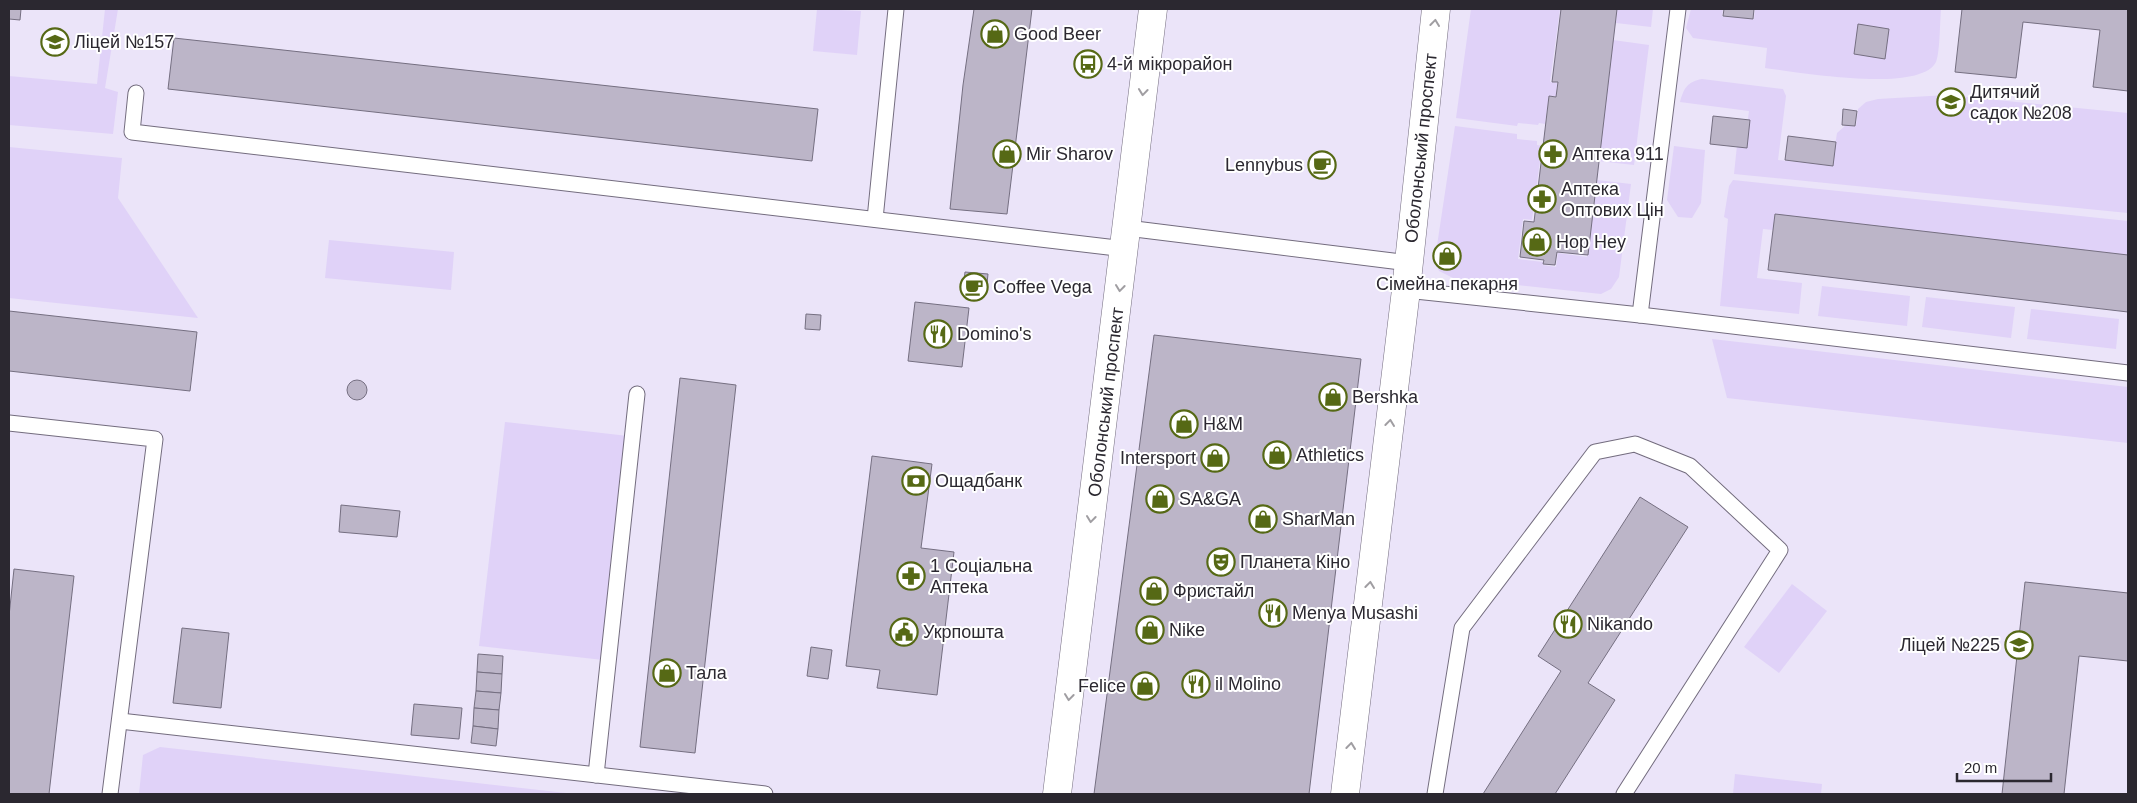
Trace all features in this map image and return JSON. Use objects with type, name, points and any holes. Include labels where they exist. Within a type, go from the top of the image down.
[{"type":"main road","name":"Оболонський проспект","points":[[1057,794],[1153,9]]},
{"type":"main road","name":"Оболонський проспект","points":[[1345,794],[1406,290],[1436,9]]},
{"type":"lane","points":[[875,219],[896,9]]},
{"type":"lane","points":[[1640,315],[1678,9]]},
{"type":"lane","points":[[136,93],[132,132],[875,219],[1126,238],[1408,263]]},
{"type":"lane","points":[[1406,290],[1640,315],[2128,373]]},
{"type":"lane","points":[[596,775],[637,394]]},
{"type":"lane","points":[[9,423],[155,439],[110,794]]},
{"type":"lane","points":[[1435,794],[1462,628],[1595,452],[1635,444],[1690,466],[1780,550],[1624,794]]},
{"type":"lane","points":[[120,721],[765,794]]},
{"type":"shaded area","points":[[105,9],[118,9],[105,88],[118,92],[113,134],[9,125],[9,76],[97,84]]},
{"type":"shaded area","points":[[817,9],[861,11],[857,55],[813,51]]},
{"type":"shaded area","points":[[1471,9],[1560,9],[1550,82],[1557,83],[1556,96],[1549,96],[1545,124],[1518,123],[1517,126],[1456,118]]},
{"type":"shaded area","points":[[1617,9],[1653,9],[1651,27],[1616,23]]},
{"type":"shaded area","points":[[1691,9],[1723,9],[1722,16],[1754,19],[1755,9],[1941,9],[1937,58],[1936,62],[1925,72],[1907,77],[1883,79],[1829,76],[1765,68],[1767,48],[1693,38],[1686,28]]},
{"type":"shaded area","points":[[1613,40],[1649,45],[1634,165],[1598,161]]},
{"type":"shaded area","points":[[1702,79],[1783,89],[1786,96],[1778,160],[1832,165],[1837,133],[1846,125],[1856,126],[1858,109],[1866,102],[1878,99],[1947,95],[2128,113],[2128,213],[1734,174],[1739,126],[1747,127],[1749,111],[1680,102],[1687,86]]},
{"type":"shaded area","points":[[1455,126],[1517,134],[1517,139],[1537,141],[1537,145],[1542,146],[1532,220],[1523,219],[1518,259],[1543,262],[1543,265],[1556,267],[1558,253],[1587,257],[1597,180],[1631,184],[1619,277],[1611,289],[1601,294],[1453,278],[1439,271],[1435,259]]},
{"type":"shaded area","points":[[1674,146],[1705,150],[1701,203],[1692,218],[1678,217],[1667,200]]},
{"type":"shaded area","points":[[9,147],[122,158],[118,198],[198,318],[9,298]]},
{"type":"shaded area","points":[[1733,180],[2128,221],[2128,269],[1763,229],[1757,278],[1802,283],[1799,314],[1720,306],[1728,219],[1724,217],[1729,186]]},
{"type":"shaded area","points":[[329,240],[454,252],[451,290],[325,278]]},
{"type":"shaded area","points":[[1822,286],[1910,296],[1907,326],[1818,316]]},
{"type":"shaded area","points":[[1926,297],[2015,307],[2011,338],[1922,327]]},
{"type":"shaded area","points":[[2031,309],[2119,319],[2116,349],[2027,339]]},
{"type":"shaded area","points":[[1712,339],[2128,387],[2128,443],[1727,398]]},
{"type":"shaded area","points":[[505,422],[628,436],[603,660],[479,646]]},
{"type":"shaded area","points":[[1792,584],[1827,611],[1779,673],[1744,647]]},
{"type":"shaded area","points":[[160,747],[575,794],[139,794],[143,755]]},
{"type":"shaded area","points":[[1735,774],[1822,784],[1821,794],[1733,794]]},
{"type":"building","points":[[9,9],[21,9],[20,20],[9,19]]},
{"type":"building","points":[[974,9],[1032,9],[1007,214],[950,209],[963,85]]},
{"type":"building","points":[[1561,9],[1617,9],[1588,255],[1557,252],[1555,265],[1543,264],[1544,260],[1520,257],[1524,221],[1534,222],[1549,96],[1556,97],[1558,82],[1552,82]]},
{"type":"building","points":[[1724,9],[1754,9],[1753,19],[1723,16]]},
{"type":"building","points":[[1962,9],[2128,9],[2128,91],[2093,87],[2100,30],[2023,22],[2016,78],[1955,72]]},
{"type":"building","points":[[1858,24],[1889,29],[1885,59],[1854,54]]},
{"type":"building","points":[[174,38],[818,109],[812,161],[168,89]]},
{"type":"building","points":[[1843,109],[1857,111],[1855,126],[1842,125]]},
{"type":"building","points":[[1713,116],[1750,120],[1747,148],[1710,144]]},
{"type":"building","points":[[1788,136],[1836,142],[1833,166],[1785,160]]},
{"type":"building","points":[[1775,214],[2128,255],[2128,312],[1768,270]]},
{"type":"building","points":[[965,272],[988,274],[986,293],[963,290]]},
{"type":"building","name":"Domino's","points":[[915,302],[969,308],[962,367],[908,361]]},
{"type":"building","points":[[9,311],[197,332],[190,391],[9,371]]},
{"type":"building","points":[[806,314],[821,315],[820,330],[805,329]]},
{"type":"building","points":[[1154,335],[1361,359],[1309,794],[1094,794]]},
{"type":"building","points":[[680,378],[736,385],[695,753],[640,747]]},
{"type":"building","points":[[357,380],[364,383],[367,390],[364,397],[357,400],[350,397],[347,390],[350,383]]},
{"type":"building","points":[[872,456],[932,464],[921,548],[954,552],[937,695],[877,688],[880,670],[846,666]]},
{"type":"building","points":[[1640,497],[1688,527],[1588,683],[1615,700],[1555,794],[1483,794],[1561,671],[1538,656]]},
{"type":"building","points":[[341,505],[400,511],[397,537],[339,532]]},
{"type":"building","points":[[14,569],[74,576],[49,794],[9,794],[9,616]]},
{"type":"building","points":[[2025,582],[2128,593],[2128,661],[2079,656],[2064,794],[2002,794]]},
{"type":"building","points":[[182,628],[229,633],[221,708],[173,703]]},
{"type":"building","points":[[811,647],[832,650],[828,679],[807,676]]},
{"type":"building","points":[[478,654],[503,656],[502,674],[477,672]]},
{"type":"building","points":[[477,672],[502,674],[501,693],[476,691]]},
{"type":"building","points":[[476,691],[501,693],[499,710],[474,708]]},
{"type":"building","points":[[414,704],[462,708],[459,739],[411,735]]},
{"type":"building","points":[[474,708],[499,710],[498,729],[473,726]]},
{"type":"building","points":[[473,726],[498,729],[496,746],[471,743]]},
{"type":"place","name":"Good Beer","points":[[995,34]]},
{"type":"place","name":"Ліцей №157","points":[[55,42]]},
{"type":"place","name":"4-й мікрорайон","points":[[1088,64]]},
{"type":"place","name":"Дитячий садок №208","points":[[1951,102]]},
{"type":"place","name":"Mir Sharov","points":[[1007,154]]},
{"type":"place","name":"Аптека 911","points":[[1553,154]]},
{"type":"place","name":"Lennybus","points":[[1322,165]]},
{"type":"place","name":"Аптека Оптових Цін","points":[[1542,199]]},
{"type":"place","name":"Hop Hey","points":[[1537,242]]},
{"type":"place","name":"Сімейна пекарня","points":[[1447,256]]},
{"type":"place","name":"Coffee Vega","points":[[974,287]]},
{"type":"place","name":"Domino's","points":[[938,334]]},
{"type":"place","name":"Bershka","points":[[1333,397]]},
{"type":"place","name":"H&M","points":[[1184,424]]},
{"type":"place","name":"Athletics","points":[[1277,455]]},
{"type":"place","name":"Intersport","points":[[1215,458]]},
{"type":"place","name":"Ощадбанк","points":[[916,481]]},
{"type":"place","name":"SA&GA","points":[[1160,499]]},
{"type":"place","name":"SharMan","points":[[1263,519]]},
{"type":"place","name":"Планета Кіно","points":[[1221,562]]},
{"type":"place","name":"1 Соціальна Аптека","points":[[911,576]]},
{"type":"place","name":"Фристайл","points":[[1154,591]]},
{"type":"place","name":"Menya Musashi","points":[[1273,613]]},
{"type":"place","name":"Nikando","points":[[1568,624]]},
{"type":"place","name":"Nike","points":[[1150,630]]},
{"type":"place","name":"Укрпошта","points":[[904,632]]},
{"type":"place","name":"Ліцей №225","points":[[2019,645]]},
{"type":"place","name":"Тала","points":[[667,673]]},
{"type":"place","name":"il Molino","points":[[1196,684]]},
{"type":"place","name":"Felice","points":[[1145,686]]}]
